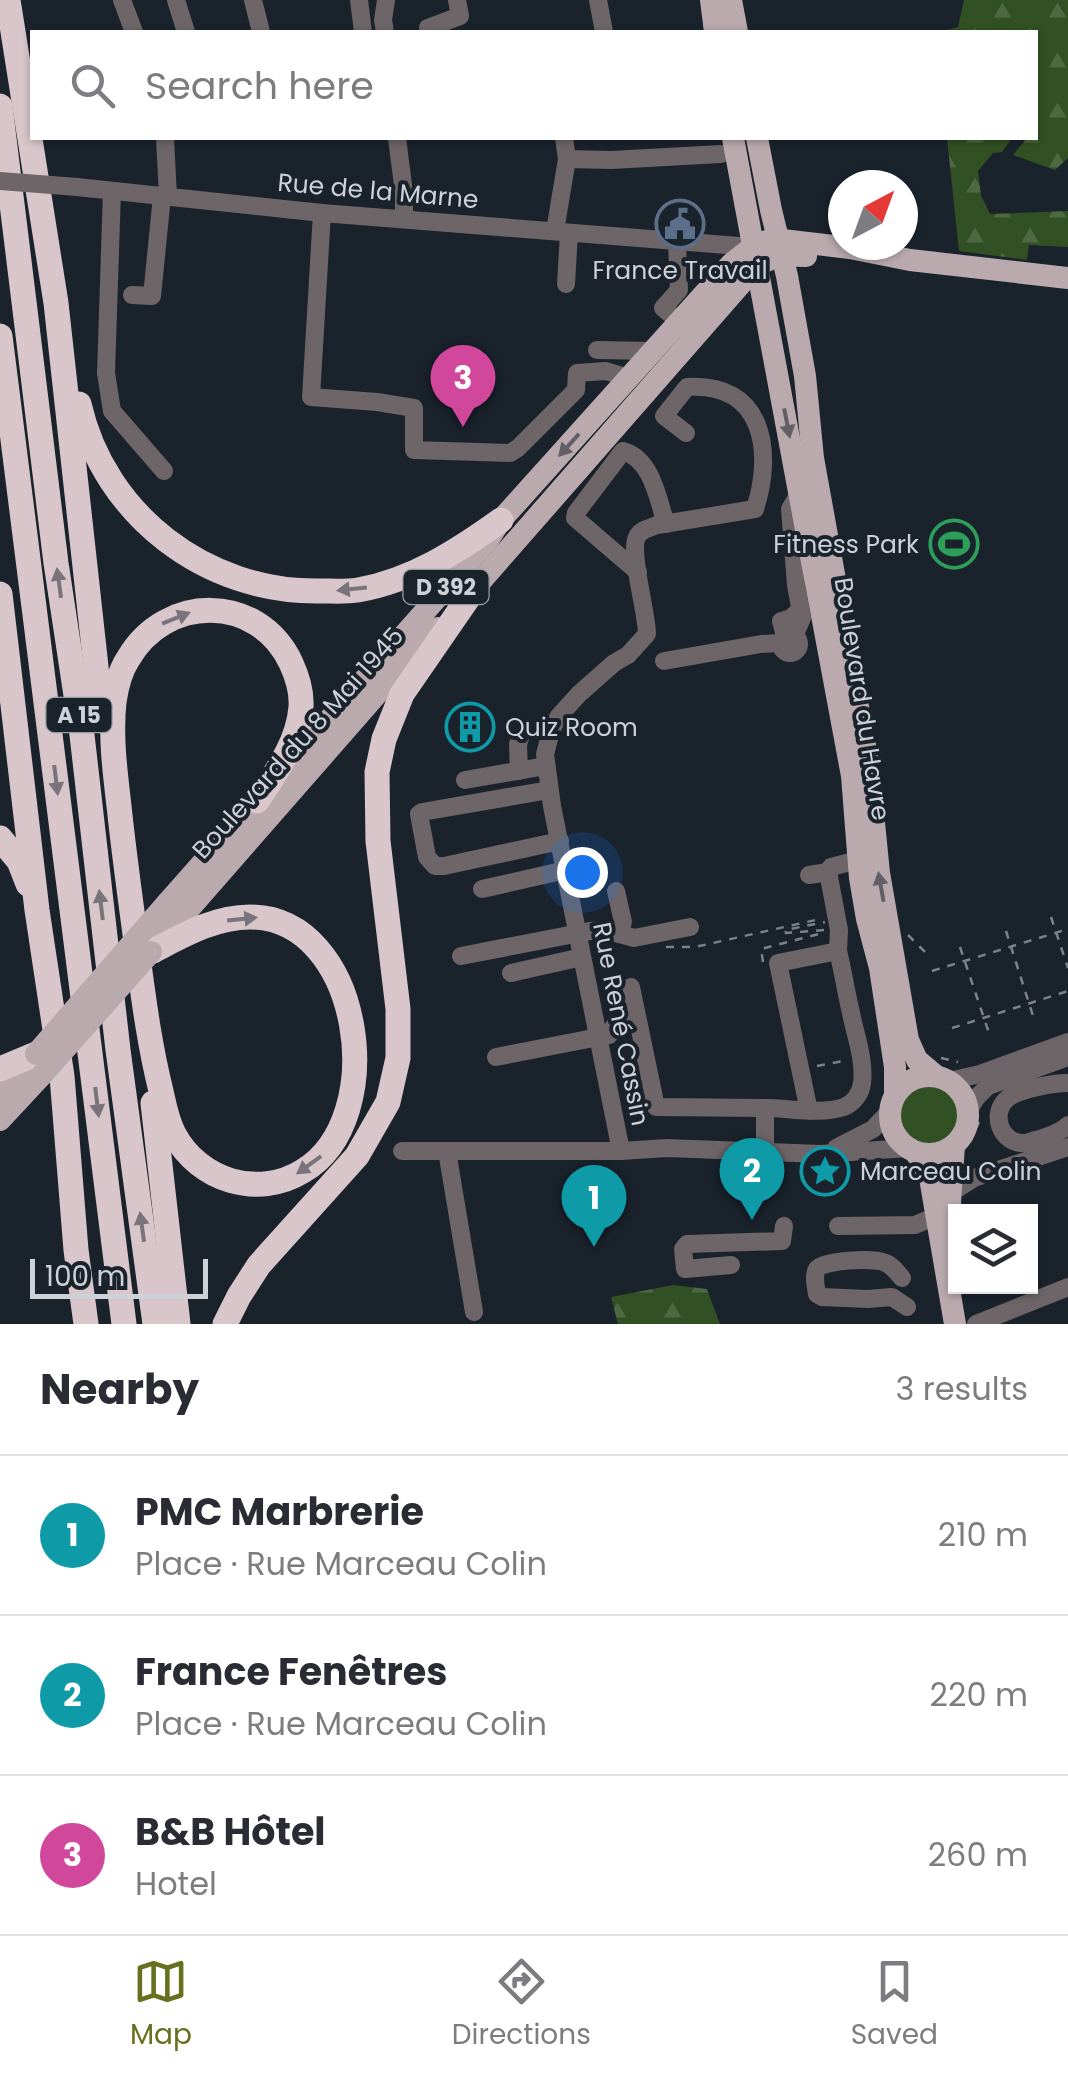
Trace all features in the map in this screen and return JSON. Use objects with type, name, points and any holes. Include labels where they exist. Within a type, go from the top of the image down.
[{"type":"highway","points":[[8,0],[30,139]]},
{"type":"highway","name":"A 15","points":[[0,106],[155,1324]]},
{"type":"highway","points":[[30,140],[56,303],[102,719],[114,759]]},
{"type":"highway","points":[[56,303],[84,425],[109,478],[134,513],[171,545],[200,562],[246,582],[295,592],[356,590],[402,578],[465,546],[501,533]]},
{"type":"highway","name":"A 15","points":[[0,336],[124,1324]]},
{"type":"highway","points":[[225,1324],[259,1265],[358,1156],[388,1102],[398,1058],[398,1009],[378,841],[377,772],[384,739],[407,685],[472,592]]},
{"type":"highway","points":[[0,594],[62,1076],[86,1324]]},
{"type":"highway","points":[[178,1324],[153,1120],[151,1048],[114,759],[114,701],[126,662],[136,645],[162,622],[194,611],[245,616],[274,637],[286,652],[302,704],[292,743],[257,801]]},
{"type":"highway","points":[[0,838],[19,861],[38,910]]},
{"type":"highway","points":[[151,1048],[174,1135],[206,1170],[234,1182],[265,1185],[302,1172],[332,1145],[351,1103],[353,1044],[343,994],[327,960],[300,933],[276,921],[246,917],[197,928],[152,952]]},
{"type":"highway","points":[[0,1069],[38,1065]]},
{"type":"highway","points":[[74,1324],[76,1250]]},
{"type":"main road","points":[[710,0],[716,30]]},
{"type":"main road","points":[[731,0],[737,30]]},
{"type":"main road","name":"Boulevard du Havre","points":[[757,140],[767,252],[768,327],[852,776],[858,860],[895,1067],[892,1103]]},
{"type":"main road","points":[[727,149],[767,252],[850,248],[910,260],[1068,275]]},
{"type":"main road","name":"Boulevard du Havre","points":[[767,252],[782,310],[798,340],[813,458],[868,762],[879,874],[908,1040],[917,1060],[946,1069]]},
{"type":"main road","name":"Boulevard du 8 Mai 1945","points":[[0,1120],[38,1065],[168,902],[257,801],[501,533],[707,320],[767,252]]},
{"type":"main road","name":"Boulevard du 8 Mai 1945","points":[[0,1094],[38,1065],[152,952],[397,670],[472,592],[501,533],[679,321],[732,264],[767,252]]},
{"type":"main road","points":[[707,320],[738,312],[752,315],[768,327]]},
{"type":"main road","points":[[910,1156],[936,1154],[954,1146],[964,1134],[968,1111],[946,1069],[904,1084],[892,1103],[893,1132],[910,1156],[928,1173],[955,1324]]},
{"type":"main road","points":[[951,1204],[954,1146]]},
{"type":"main road","points":[[963,1294],[968,1324]]},
{"type":"street","points":[[122,0],[133,30]]},
{"type":"street","points":[[176,0],[185,30]]},
{"type":"street","points":[[253,0],[260,30]]},
{"type":"street","points":[[359,0],[363,30]]},
{"type":"street","points":[[385,30],[386,0]]},
{"type":"street","points":[[428,30],[460,16],[457,0]]},
{"type":"street","points":[[598,0],[604,30]]},
{"type":"street","points":[[132,295],[152,296],[165,197],[165,140]]},
{"type":"street","points":[[397,140],[404,219]]},
{"type":"street","points":[[564,140],[567,159],[562,232],[566,284]]},
{"type":"street","points":[[567,159],[611,160],[727,149]]},
{"type":"street","name":"Rue de la Marne","points":[[0,180],[767,252]]},
{"type":"street","points":[[112,191],[106,373],[112,410],[164,470]]},
{"type":"street","points":[[322,213],[311,397],[414,408],[414,450],[510,453],[576,390],[577,373],[606,371],[629,378]]},
{"type":"street","points":[[677,242],[679,290],[663,308],[679,321]]},
{"type":"street","points":[[597,350],[653,351]]},
{"type":"street","points":[[638,573],[575,518],[623,451],[642,461],[666,524],[755,509],[762,488],[762,440],[750,408],[734,395],[706,386],[687,387],[664,416],[686,433]]},
{"type":"street","points":[[664,661],[761,644],[785,634],[802,618],[790,510],[800,492]]},
{"type":"street","name":"Rue René Cassin","points":[[621,1151],[546,766],[548,740],[559,716],[648,634],[634,550],[642,531],[666,524]]},
{"type":"street","points":[[519,771],[520,738]]},
{"type":"street","points":[[465,780],[546,766]]},
{"type":"street","points":[[549,790],[422,812],[419,814],[428,857],[435,866],[444,866],[560,841]]},
{"type":"street","points":[[631,987],[656,1107],[809,1111],[844,1106],[856,1098],[862,1082],[860,1057],[838,950],[839,930],[818,874],[858,860]]},
{"type":"street","points":[[482,889],[566,870]]},
{"type":"street","points":[[616,891],[623,922],[619,934]]},
{"type":"street","points":[[461,956],[577,933],[606,930],[634,938],[690,927]]},
{"type":"street","points":[[809,1111],[778,962],[838,950]]},
{"type":"street","points":[[511,973],[582,958]]},
{"type":"street","points":[[496,1057],[598,1038],[610,1034],[622,1015],[636,1012]]},
{"type":"street","points":[[946,1069],[980,1074],[1068,1042]]},
{"type":"street","points":[[968,1111],[988,1086],[1068,1057]]},
{"type":"street","points":[[1067,1083],[1054,1082],[1011,1096],[1000,1109],[998,1122],[1008,1138],[1026,1143],[1062,1131],[1068,1125]]},
{"type":"street","points":[[821,1154],[873,1129],[892,1103]]},
{"type":"street","points":[[765,1151],[766,1108]]},
{"type":"street","points":[[950,1194],[974,1178],[1068,1147]]},
{"type":"street","points":[[402,1150],[667,1148],[910,1156]]},
{"type":"street","points":[[447,1151],[474,1312]]},
{"type":"street","points":[[838,1226],[915,1226],[936,1216]]},
{"type":"street","points":[[731,1265],[685,1269],[683,1249],[687,1244],[782,1241],[784,1226]]},
{"type":"street","points":[[902,1278],[879,1260],[829,1262],[815,1274],[817,1294],[822,1297],[892,1297],[907,1307]]},
{"type":"street","points":[[976,1324],[1068,1287]]},
{"type":"path","points":[[1052,917],[1068,968]]},
{"type":"path","points":[[656,948],[695,947],[826,918],[827,922],[785,930],[786,934],[828,929],[829,932],[761,949],[764,964],[778,962]]},
{"type":"path","points":[[932,972],[1068,929]]},
{"type":"path","points":[[1006,931],[1034,1018]]},
{"type":"path","points":[[909,950],[907,934],[930,956]]},
{"type":"path","points":[[960,946],[989,1032]]},
{"type":"path","points":[[952,1028],[1068,991]]},
{"type":"path","points":[[801,1069],[860,1057]]},
{"type":"path","points":[[884,1165],[910,1156]]},
{"type":"green space","points":[[964,0],[1068,0],[1068,158],[1055,170],[1013,155],[1025,140],[1038,140],[1038,30],[947,30],[958,27]]},
{"type":"green space","points":[[947,140],[1011,140],[978,171],[981,195],[990,214],[1068,211],[1068,247],[1029,245],[1027,260],[959,251]]},
{"type":"green space","points":[[928,1084],[951,1093],[960,1116],[951,1139],[928,1148],[905,1139],[896,1116],[905,1093]]},
{"type":"green space","points":[[673,1285],[707,1289],[720,1324],[618,1324],[611,1297]]},
{"type":"place","name":"France Travail","points":[[680,224]]},
{"type":"place","name":"B&B Hôtel","points":[[463,427]]},
{"type":"place","name":"Fitness Park","points":[[954,544]]},
{"type":"place","name":"Quiz Room","points":[[470,727]]},
{"type":"place","name":"Marceau Colin","points":[[825,1171]]},
{"type":"place","name":"France Fenêtres","points":[[752,1220]]},
{"type":"place","name":"PMC Marbrerie","points":[[594,1247]]}]
